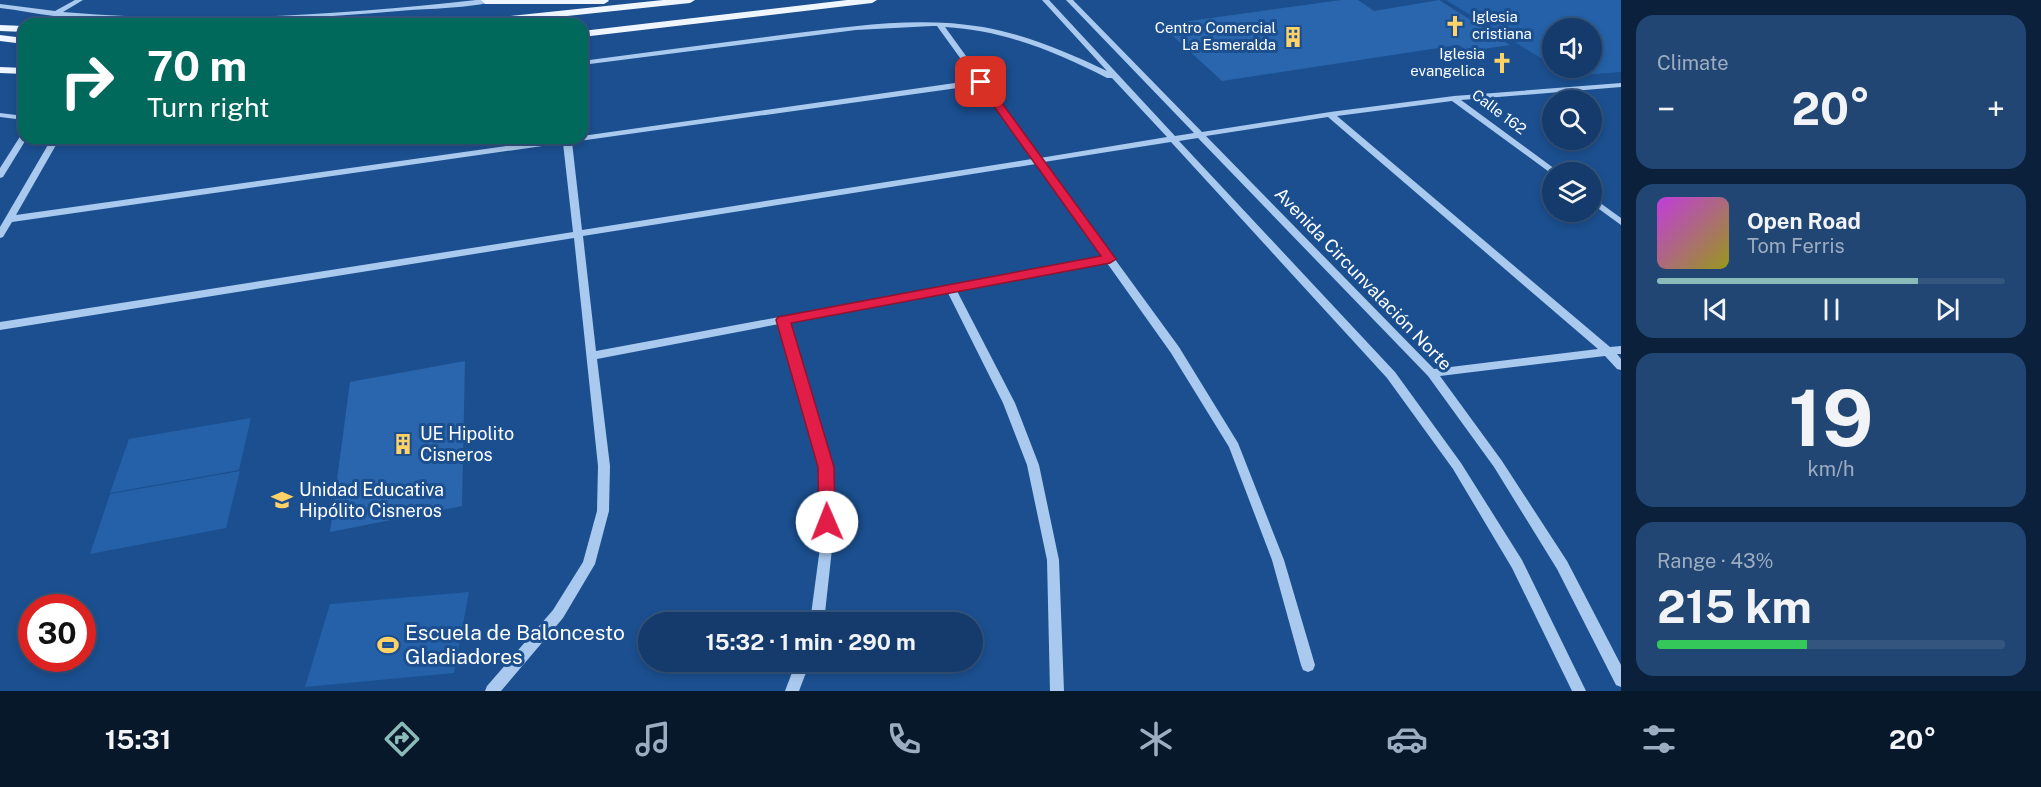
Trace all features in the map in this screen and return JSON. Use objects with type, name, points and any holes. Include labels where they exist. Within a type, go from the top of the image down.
[{"type":"main road","points":[[522,18],[690,0]]},
{"type":"main road","points":[[588,33],[872,0]]},
{"type":"main road","points":[[489,1],[685,1]]},
{"type":"main road","points":[[0,28],[18,29]]},
{"type":"main road","points":[[0,38],[18,40]]},
{"type":"main road","points":[[0,70],[18,71]]},
{"type":"street","points":[[54,15],[80,0]]},
{"type":"street","points":[[1045,0],[1391,375],[1457,466],[1516,564],[1579,691]]},
{"type":"street","name":"Avenida Circunvalación Norte","points":[[1073,0],[1432,373],[1498,464],[1562,565],[1621,680]]},
{"type":"street","points":[[286,18],[489,1]]},
{"type":"street","points":[[0,6],[54,15],[92,18]]},
{"type":"street","points":[[588,62],[830,31],[895,25],[939,24],[981,29],[1019,38],[1062,52],[1116,78]]},
{"type":"street","points":[[939,24],[1175,350],[1234,446],[1278,560],[1308,665]]},
{"type":"street","points":[[588,136],[981,82]]},
{"type":"street","points":[[0,326],[1330,114],[1454,98],[1621,85]]},
{"type":"street","points":[[1608,86],[1621,95]]},
{"type":"street","name":"Calle 162","points":[[1454,98],[1542,162]]},
{"type":"street","points":[[1330,114],[1607,351],[1621,366]]},
{"type":"street","points":[[0,115],[18,117]]},
{"type":"street","points":[[0,175],[20,144]]},
{"type":"street","points":[[0,235],[53,144]]},
{"type":"street","points":[[10,219],[532,144]]},
{"type":"street","points":[[492,691],[558,614],[589,564],[603,512],[604,466],[568,144]]},
{"type":"street","points":[[1602,208],[1621,222]]},
{"type":"street","points":[[591,356],[1110,259]]},
{"type":"street","points":[[951,288],[1009,403],[1033,465],[1053,560],[1058,691]]},
{"type":"street","points":[[783,320],[826,467],[827,540],[818,612]]},
{"type":"street","points":[[1432,373],[1621,350]]},
{"type":"street","points":[[792,691],[799,672]]},
{"type":"shaded area","points":[[1446,0],[1621,0],[1621,72],[1602,73],[1602,18],[1542,18],[1542,59]]},
{"type":"shaded area","points":[[251,418],[239,470],[110,493],[129,439]]},
{"type":"shaded area","points":[[240,471],[226,528],[90,554],[110,494]]},
{"type":"shaded area","name":"Escuela de Baloncesto Gladiadores","points":[[469,592],[454,673],[305,687],[330,604]]},
{"type":"building","name":"Centro Comercial La Esmeralda","points":[[1341,0],[1358,0],[1374,11],[1439,0],[1510,45],[1469,51],[1458,45],[1222,81],[1161,25]]},
{"type":"building","name":"UE Hipolito Cisneros","points":[[465,361],[462,506],[330,532],[350,382]]},
{"type":"place","name":"Iglesia cristiana","points":[[1455,26]]},
{"type":"place","name":"Centro Comercial La Esmeralda","points":[[1293,37]]},
{"type":"place","name":"Iglesia evangelica","points":[[1502,63]]},
{"type":"place","name":"UE Hipolito Cisneros","points":[[403,444]]},
{"type":"place","name":"Unidad Educativa Hipólito Cisneros","points":[[282,500]]},
{"type":"place","name":"Escuela de Baloncesto Gladiadores","points":[[388,645]]},
{"type":"route","points":[[827,522],[826,467],[783,320],[1110,259],[981,82]]}]
